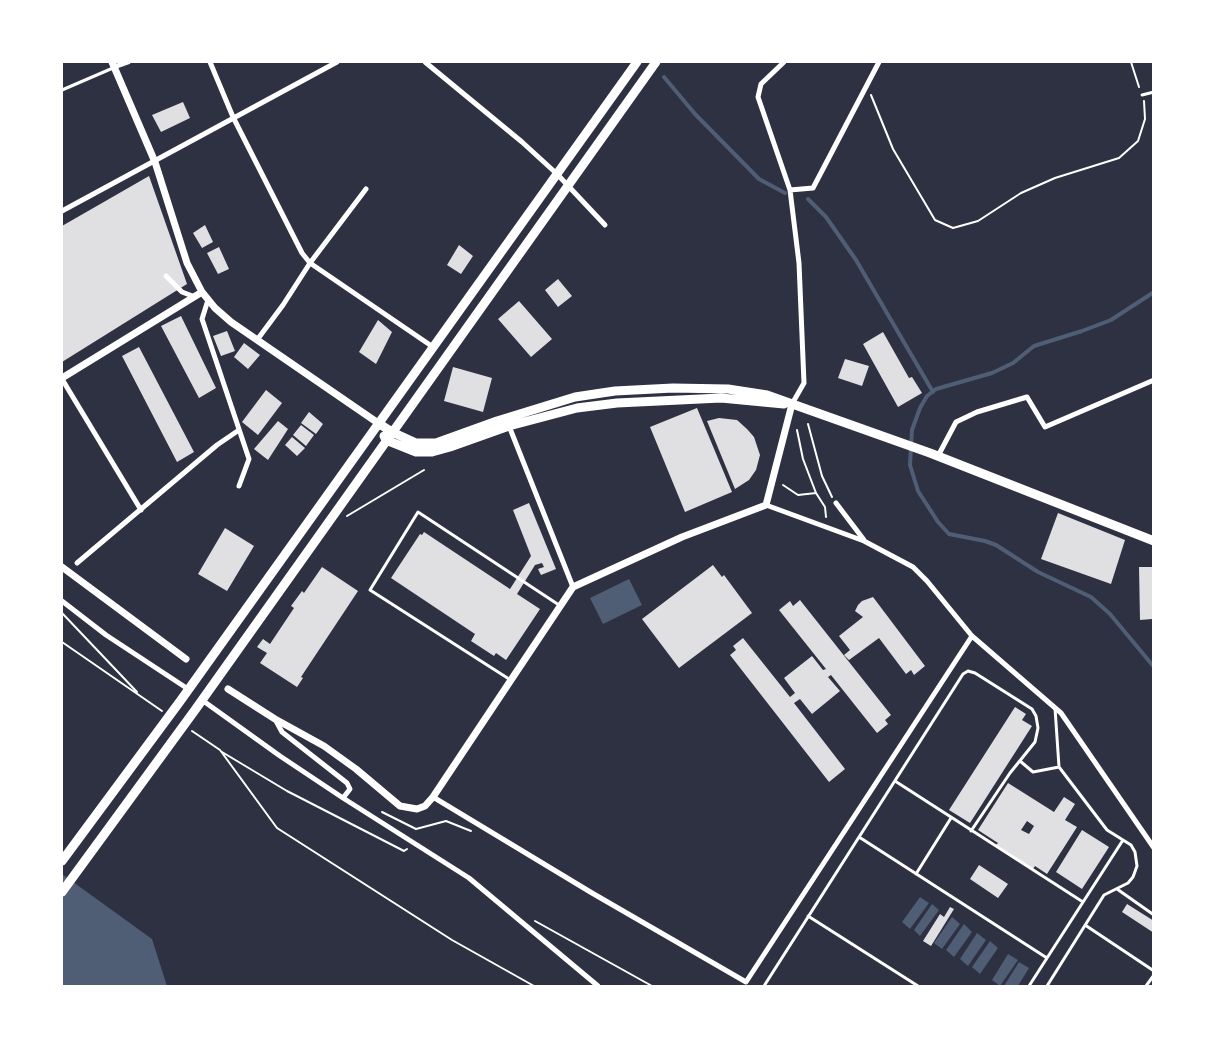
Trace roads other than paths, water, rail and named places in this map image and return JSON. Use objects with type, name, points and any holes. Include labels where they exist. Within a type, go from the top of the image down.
[{"type":"highway","points":[[62,861],[638,62]]},
{"type":"highway","points":[[62,892],[195,710],[656,62]]},
{"type":"highway","points":[[389,436],[416,442],[436,443],[575,397],[615,391],[673,388],[728,389],[766,394],[889,440],[934,454],[1154,541]]},
{"type":"highway","points":[[378,423],[389,436],[416,452],[432,452],[509,426],[578,408],[617,403],[721,398],[792,404]]},
{"type":"street","points":[[128,62],[113,64],[155,162],[187,262],[202,292],[222,316],[378,423]]},
{"type":"street","points":[[210,62],[233,117],[302,253],[310,263],[433,347]]},
{"type":"street","points":[[62,211],[337,62]]},
{"type":"street","points":[[425,62],[522,142],[557,174],[605,225]]},
{"type":"street","points":[[766,505],[792,404],[804,383],[799,263],[790,190],[758,97],[761,84],[783,62]]},
{"type":"street","points":[[790,190],[813,188],[879,62]]},
{"type":"street","points":[[257,340],[310,263],[366,189]]},
{"type":"street","points":[[166,276],[182,292],[195,297]]},
{"type":"street","points":[[141,510],[62,379],[202,292]]},
{"type":"street","points":[[208,300],[202,319],[249,459],[239,486]]},
{"type":"street","points":[[934,454],[956,422],[977,412],[1027,397],[1045,427],[1154,380]]},
{"type":"street","points":[[509,426],[573,586]]},
{"type":"street","points":[[77,562],[217,445],[240,430]]},
{"type":"street","points":[[836,504],[864,541]]},
{"type":"street","points":[[228,688],[275,719],[324,746],[400,806],[417,809],[425,806],[433,797],[573,586],[682,537],[766,505],[864,541],[913,567],[972,636],[1061,713],[1154,848]]},
{"type":"street","points":[[62,567],[186,659]]},
{"type":"street","points":[[62,601],[106,635],[188,689]]},
{"type":"street","points":[[433,797],[746,982],[972,636]]},
{"type":"street","points":[[202,700],[280,756],[469,878],[598,987]]},
{"type":"street","points":[[275,719],[282,732],[347,783],[350,789],[344,798]]},
{"type":"lane","points":[[62,90],[113,64]]},
{"type":"lane","points":[[1142,95],[1154,92]]},
{"type":"lane","points":[[510,680],[370,590],[418,512],[560,606]]},
{"type":"lane","points":[[764,987],[963,674],[968,671],[975,673],[1034,711],[1038,728],[1035,742],[971,831]]},
{"type":"lane","points":[[1047,987],[1104,895],[1128,883],[1137,866],[1135,852],[1131,845],[1107,830],[1059,767],[1055,708]]},
{"type":"lane","points":[[1020,760],[1033,772],[1059,767]]},
{"type":"lane","points":[[895,781],[1083,902]]},
{"type":"lane","points":[[916,874],[951,818]]},
{"type":"lane","points":[[859,837],[1047,958]]},
{"type":"lane","points":[[1029,987],[1123,840]]},
{"type":"lane","points":[[1116,890],[1154,915]]},
{"type":"lane","points":[[808,916],[918,987]]},
{"type":"lane","points":[[1085,926],[1154,973],[1146,987]]},
{"type":"lane","points":[[907,987],[910,982]]},
{"type":"water","points":[[629,579],[642,605],[603,624],[590,598]]},
{"type":"water","points":[[62,874],[152,939],[167,986],[62,986]]},
{"type":"water","points":[[920,897],[929,903],[910,929],[902,922]]},
{"type":"water","points":[[932,904],[939,910],[920,936],[914,930]]},
{"type":"water","points":[[952,917],[960,924],[942,949],[934,943]]},
{"type":"water","points":[[964,924],[972,932],[954,957],[946,950]]},
{"type":"water","points":[[977,933],[986,940],[968,966],[960,959]]},
{"type":"water","points":[[990,941],[998,948],[980,974],[972,967]]},
{"type":"water","points":[[1008,954],[1018,960],[1000,986],[992,980]]},
{"type":"water","points":[[1019,962],[1029,968],[1018,986],[1004,986]]},
{"type":"waterway","points":[[664,77],[695,114],[759,179],[785,193]]},
{"type":"waterway","points":[[808,199],[826,217],[856,260],[933,392]]},
{"type":"waterway","points":[[1154,292],[1111,320],[1034,346],[1013,363],[992,373],[936,389],[927,396],[912,430],[910,465],[918,491],[938,522],[949,534],[996,545],[1038,572],[1091,597],[1110,614],[1154,667]]}]
